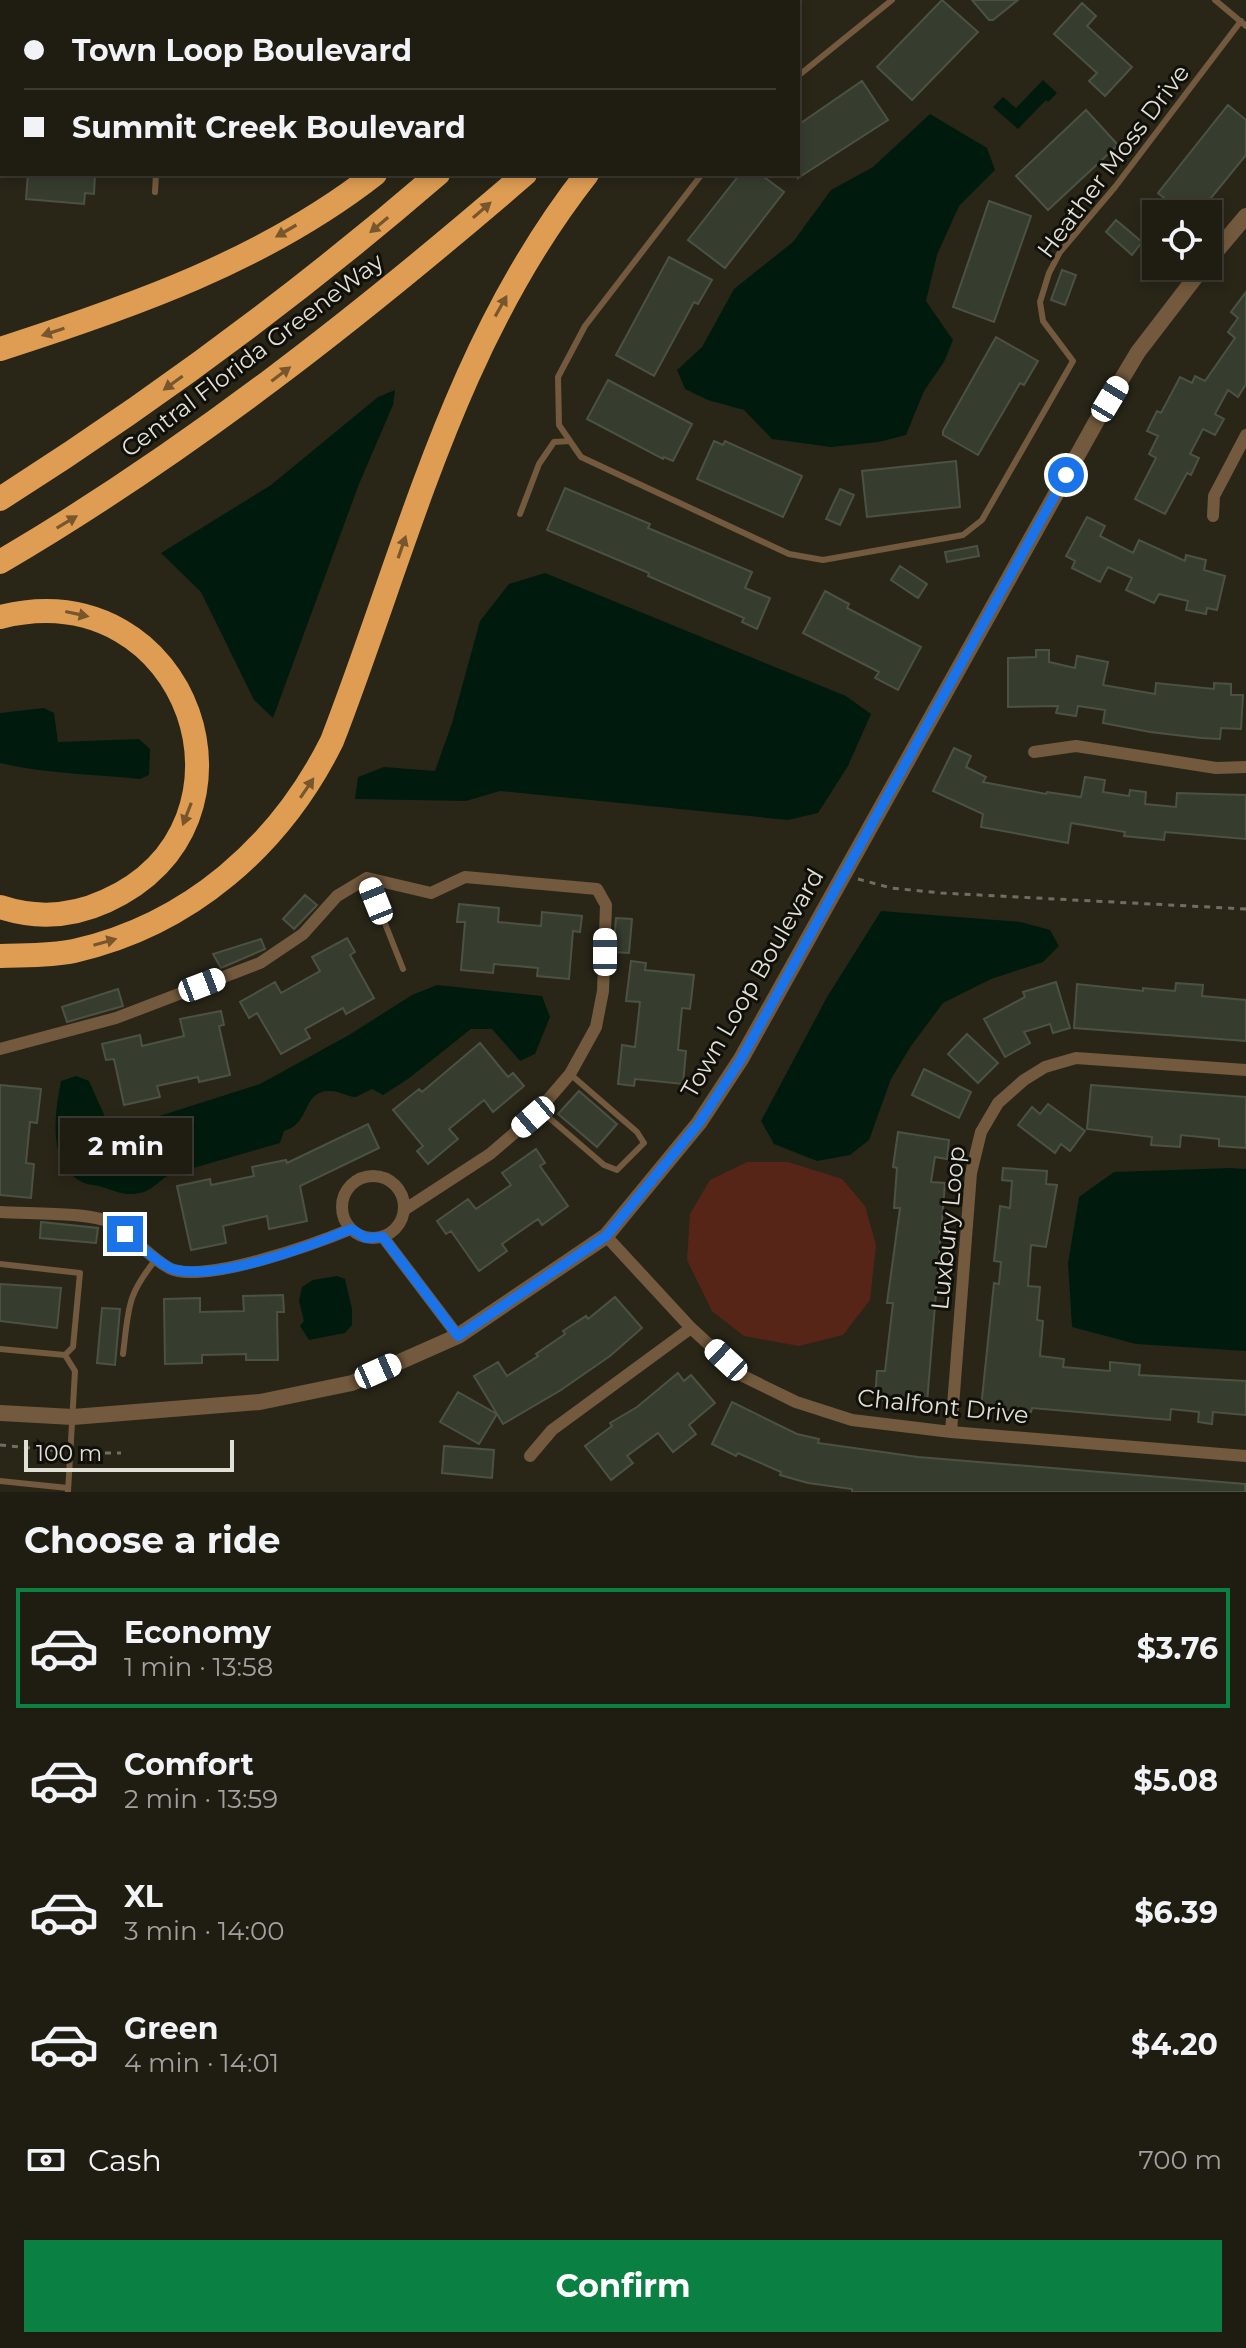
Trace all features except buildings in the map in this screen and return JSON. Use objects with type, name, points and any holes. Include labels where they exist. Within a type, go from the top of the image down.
[{"type":"highway","points":[[1,349],[103,316],[186,283],[286,232],[372,176]]},
{"type":"highway","name":"Central Florida GreeneWay","points":[[0,499],[108,429],[231,341],[350,249],[436,176]]},
{"type":"highway","name":"Central Florida GreeneWay","points":[[0,562],[114,492],[265,386],[386,292],[523,176]]},
{"type":"highway","points":[[0,975],[116,939],[153,924],[215,887],[261,846],[297,802],[316,774],[344,713],[459,392],[521,270],[586,176]]},
{"type":"highway","points":[[0,617],[49,609],[78,613],[104,621],[131,636],[153,654],[174,682],[194,732],[197,757],[196,785],[190,810],[161,861],[140,881],[118,896],[86,910],[41,915],[0,907]]},
{"type":"highway","points":[[0,956],[70,952]]},
{"type":"street","points":[[1222,244],[1246,216]]},
{"type":"street","name":"Town Loop Boulevard","points":[[0,1413],[73,1417],[260,1402],[352,1383],[458,1336],[606,1236],[699,1123],[741,1059],[1096,422],[1138,352],[1193,280]]},
{"type":"street","points":[[1213,516],[1214,496],[1244,441]]},
{"type":"street","points":[[1034,752],[1076,746],[1216,768],[1246,767]]},
{"type":"street","points":[[0,1049],[116,1018],[260,963],[303,934],[337,896],[367,878],[431,893],[465,877],[597,889],[606,905],[603,991],[596,1027],[570,1074],[539,1109],[490,1154],[404,1210]]},
{"type":"street","name":"Luxbury Loop","points":[[951,1432],[971,1173],[981,1132],[998,1103],[1024,1080],[1045,1067],[1076,1058],[1246,1070]]},
{"type":"street","points":[[362,1178],[383,1178],[393,1183],[404,1200],[398,1227],[383,1237],[366,1238],[351,1229],[345,1221],[343,1200],[346,1191],[362,1178]]},
{"type":"street","points":[[0,1212],[87,1217],[109,1222],[172,1270],[217,1271],[314,1244],[351,1229]]},
{"type":"street","name":"Chalfont Drive","points":[[606,1236],[691,1328],[743,1376],[796,1402],[852,1420],[951,1432],[1246,1456]]},
{"type":"street","points":[[383,1237],[458,1336]]},
{"type":"street","points":[[530,1456],[552,1430],[691,1328]]},
{"type":"lane","points":[[800,74],[892,0]]},
{"type":"lane","name":"Heather Moss Drive","points":[[570,441],[581,457],[789,554],[823,560],[963,535],[982,520],[1073,361],[1043,321],[1040,302],[1060,252],[1244,24],[1215,0]]},
{"type":"lane","points":[[155,192],[156,176]]},
{"type":"lane","points":[[570,441],[559,425],[558,377],[585,326],[700,176]]},
{"type":"lane","points":[[520,514],[546,451],[554,442],[570,441]]},
{"type":"lane","points":[[367,878],[403,969]]},
{"type":"lane","points":[[539,1109],[604,1165],[617,1170],[644,1143],[637,1132],[570,1074]]},
{"type":"lane","points":[[123,1354],[130,1299],[137,1282],[157,1258]]},
{"type":"lane","points":[[0,1264],[80,1273],[73,1347],[65,1355]]},
{"type":"lane","points":[[0,1349],[65,1355]]},
{"type":"lane","points":[[0,1481],[68,1490],[75,1371],[65,1355]]},
{"type":"path","points":[[864,881],[891,888],[941,893],[1246,909]]},
{"type":"shaded area","points":[[1043,80],[1057,93],[1018,129],[993,107],[1003,97],[1016,108]]},
{"type":"shaded area","points":[[930,114],[987,148],[995,170],[959,206],[937,255],[926,301],[953,340],[944,362],[924,391],[906,435],[879,442],[831,447],[772,439],[744,410],[708,400],[685,389],[677,370],[702,347],[734,289],[793,242],[831,190],[873,167]]},
{"type":"shaded area","points":[[395,390],[393,405],[359,484],[273,718],[254,700],[201,592],[161,553],[271,485],[378,397]]},
{"type":"shaded area","points":[[545,573],[846,696],[871,714],[848,766],[818,813],[788,820],[500,791],[466,801],[355,799],[358,777],[384,767],[435,771],[452,723],[480,621],[509,584]]},
{"type":"shaded area","points":[[44,708],[54,713],[58,742],[139,739],[150,749],[149,775],[140,779],[52,772],[0,763],[0,713]]},
{"type":"shaded area","points":[[881,911],[1021,922],[1050,930],[1059,946],[1043,962],[991,979],[943,1003],[891,1079],[869,1140],[850,1155],[817,1161],[774,1144],[761,1121],[827,997]]},
{"type":"shaded area","points":[[437,985],[542,996],[550,1017],[535,1054],[520,1061],[492,1029],[471,1029],[383,1095],[372,1089],[356,1097],[334,1091],[322,1092],[310,1101],[299,1121],[284,1131],[280,1143],[169,1175],[144,1192],[122,1193],[84,1183],[72,1175],[58,1151],[56,1123],[61,1081],[76,1076],[89,1081],[106,1119],[131,1125],[260,1084],[349,1035],[412,995]]},
{"type":"shaded area","points":[[747,1162],[788,1162],[842,1179],[865,1206],[876,1245],[870,1300],[843,1335],[799,1346],[744,1336],[712,1311],[687,1260],[690,1214],[710,1180]]},
{"type":"shaded area","points":[[1246,1169],[1246,1351],[1136,1344],[1072,1327],[1068,1263],[1079,1197],[1114,1172]]},
{"type":"shaded area","points":[[337,1276],[345,1279],[352,1309],[352,1325],[345,1333],[309,1340],[300,1326],[304,1321],[299,1301],[302,1287],[313,1280]]},
{"type":"route","points":[[125,1234],[172,1270],[217,1271],[314,1244],[351,1229],[366,1238],[383,1237],[458,1336],[606,1236],[699,1123],[741,1059],[1066,475]]}]
